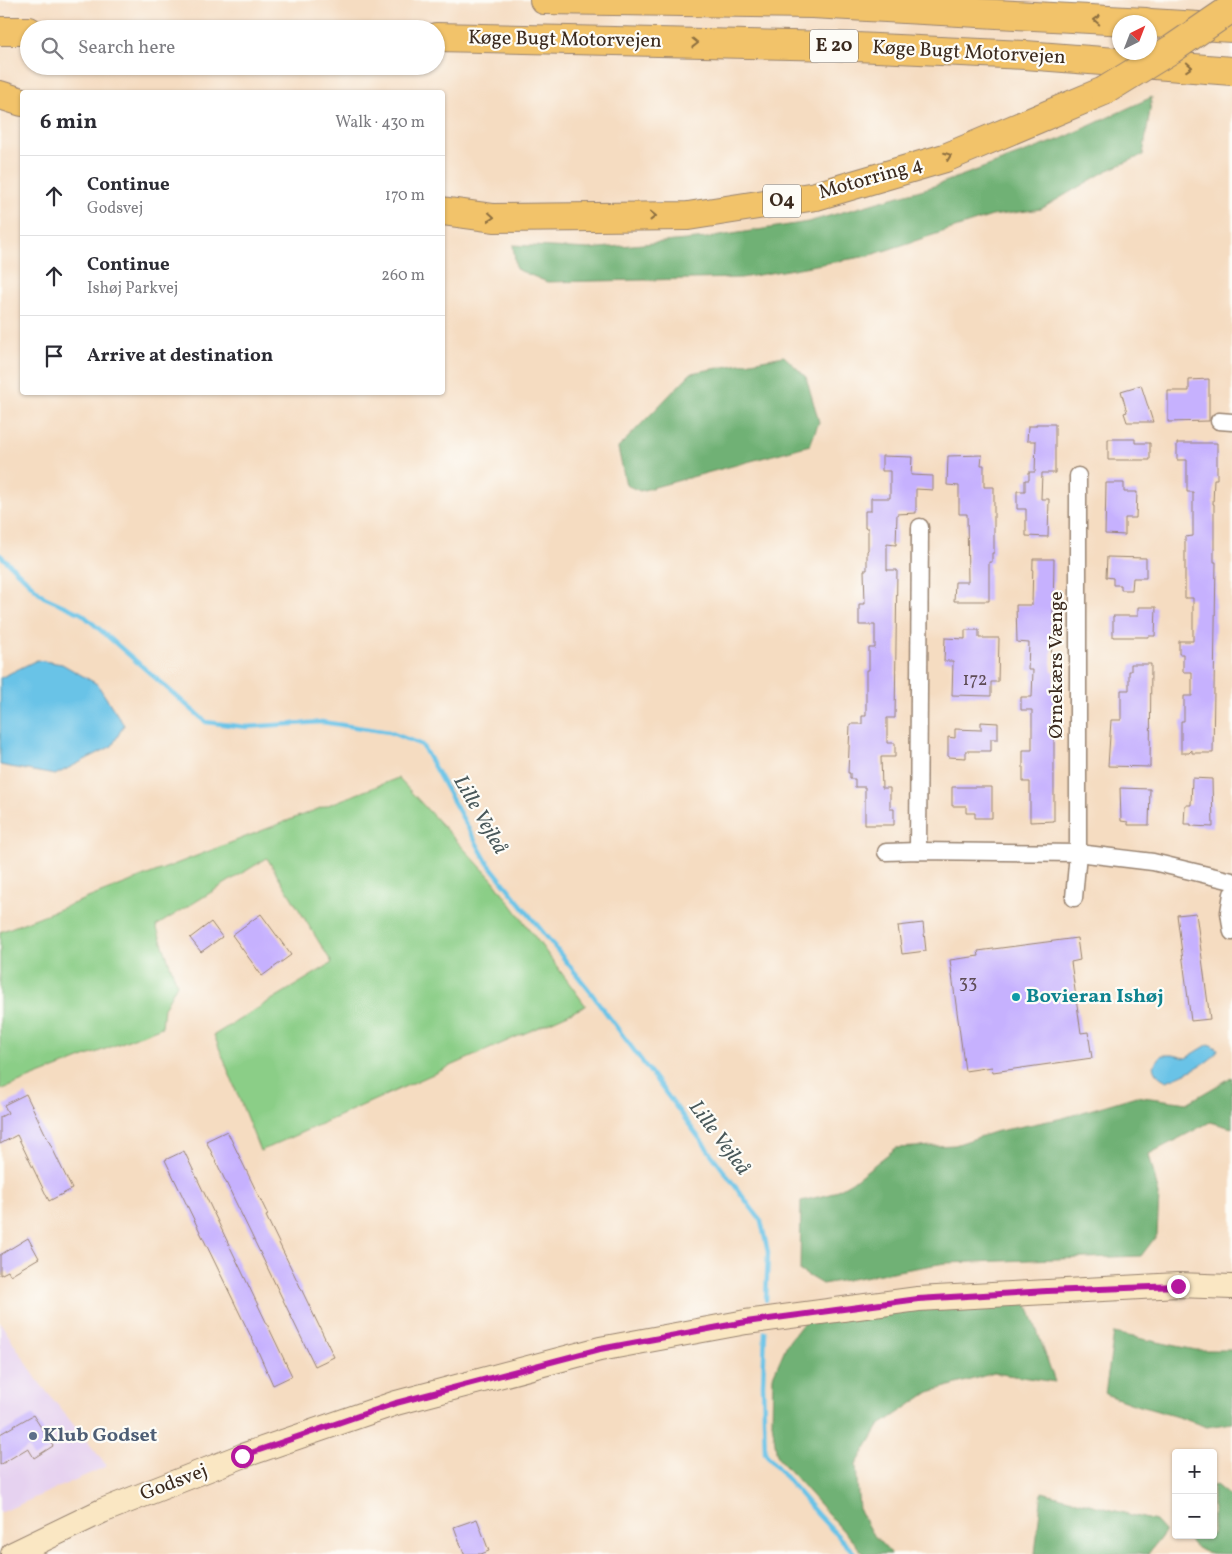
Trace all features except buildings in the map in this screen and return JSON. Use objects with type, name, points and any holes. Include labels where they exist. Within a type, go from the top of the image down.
[{"type":"highway","name":"Køge Bugt Motorvejen","points":[[544,0],[812,4],[1112,20]]},
{"type":"highway","name":"Motorring 4","points":[[445,211],[494,218],[688,216],[816,196],[945,158],[1104,91],[1172,49],[1232,8]]},
{"type":"highway","points":[[1157,23],[1232,28]]},
{"type":"highway","points":[[0,31],[20,32]]},
{"type":"highway","name":"Køge Bugt Motorvejen","points":[[445,37],[844,47],[1025,55],[1232,71]]},
{"type":"highway","points":[[0,95],[20,101]]},
{"type":"street","name":"Ørnekærs Vænge","points":[[1074,898],[1078,854],[1078,476]]},
{"type":"street","points":[[918,851],[920,527]]},
{"type":"street","points":[[886,852],[1078,854],[1153,862],[1232,881]]},
{"type":"street","points":[[1232,894],[1229,912],[1232,932]]},
{"type":"street","name":"Godsvej","points":[[13,1554],[102,1511],[242,1456],[396,1403],[600,1349],[746,1322],[918,1299],[1047,1291],[1178,1286],[1232,1287]]},
{"type":"shaded area","points":[[0,1322],[38,1381],[107,1466],[0,1513]]},
{"type":"green space","points":[[1152,97],[1143,155],[1106,171],[1041,209],[992,216],[868,256],[741,278],[547,282],[516,269],[513,245],[589,249],[707,238],[808,222],[931,187],[1061,139]]},
{"type":"green space","points":[[784,356],[806,377],[819,422],[810,445],[640,491],[626,485],[618,448],[691,373]]},
{"type":"green space","points":[[398,778],[493,880],[586,1006],[260,1151],[214,1035],[332,963],[267,858],[156,926],[177,984],[164,1008],[162,1027],[0,1090],[0,932]]},
{"type":"green space","points":[[1232,1077],[1232,1128],[1210,1122],[1149,1154],[1159,1195],[1157,1235],[1141,1256],[945,1263],[822,1284],[800,1271],[801,1201],[831,1194],[852,1182],[896,1148],[955,1145],[994,1132],[1063,1118],[1136,1096],[1187,1103]]},
{"type":"green space","points":[[1027,1302],[1055,1382],[994,1373],[929,1392],[879,1426],[856,1465],[859,1510],[871,1532],[891,1554],[864,1554],[777,1457],[772,1422],[773,1376],[787,1344],[804,1322],[936,1306]]},
{"type":"green space","points":[[1114,1333],[1196,1350],[1232,1350],[1232,1423],[1207,1427],[1105,1394]]},
{"type":"green space","points":[[1217,1486],[1232,1498],[1232,1554],[1204,1552],[1187,1539],[1217,1539]]},
{"type":"green space","points":[[1042,1492],[1155,1521],[1165,1532],[1148,1554],[1035,1554]]},
{"type":"water","points":[[37,660],[62,664],[97,684],[124,725],[112,746],[55,775],[0,765],[0,678]]},
{"type":"water","points":[[1209,1044],[1218,1049],[1210,1059],[1196,1068],[1167,1081],[1155,1071],[1153,1066],[1162,1055],[1186,1058]]},
{"type":"waterway","name":"Lille Vejleå","points":[[0,555],[44,597],[82,614],[206,722],[246,727],[322,722],[389,732],[422,745],[487,862],[589,990],[761,1221],[768,1252],[766,1300]]},
{"type":"waterway","name":"Lille Vejleå","points":[[765,1332],[763,1384],[765,1453],[818,1515],[855,1554]]},
{"type":"place","name":"Bovieran Ishøj","points":[[1016,997]]},
{"type":"place","name":"Klub Godset","points":[[33,1436]]},
{"type":"route","points":[[242,1456],[396,1403],[600,1349],[746,1322],[918,1299],[1047,1291],[1178,1286]]}]
